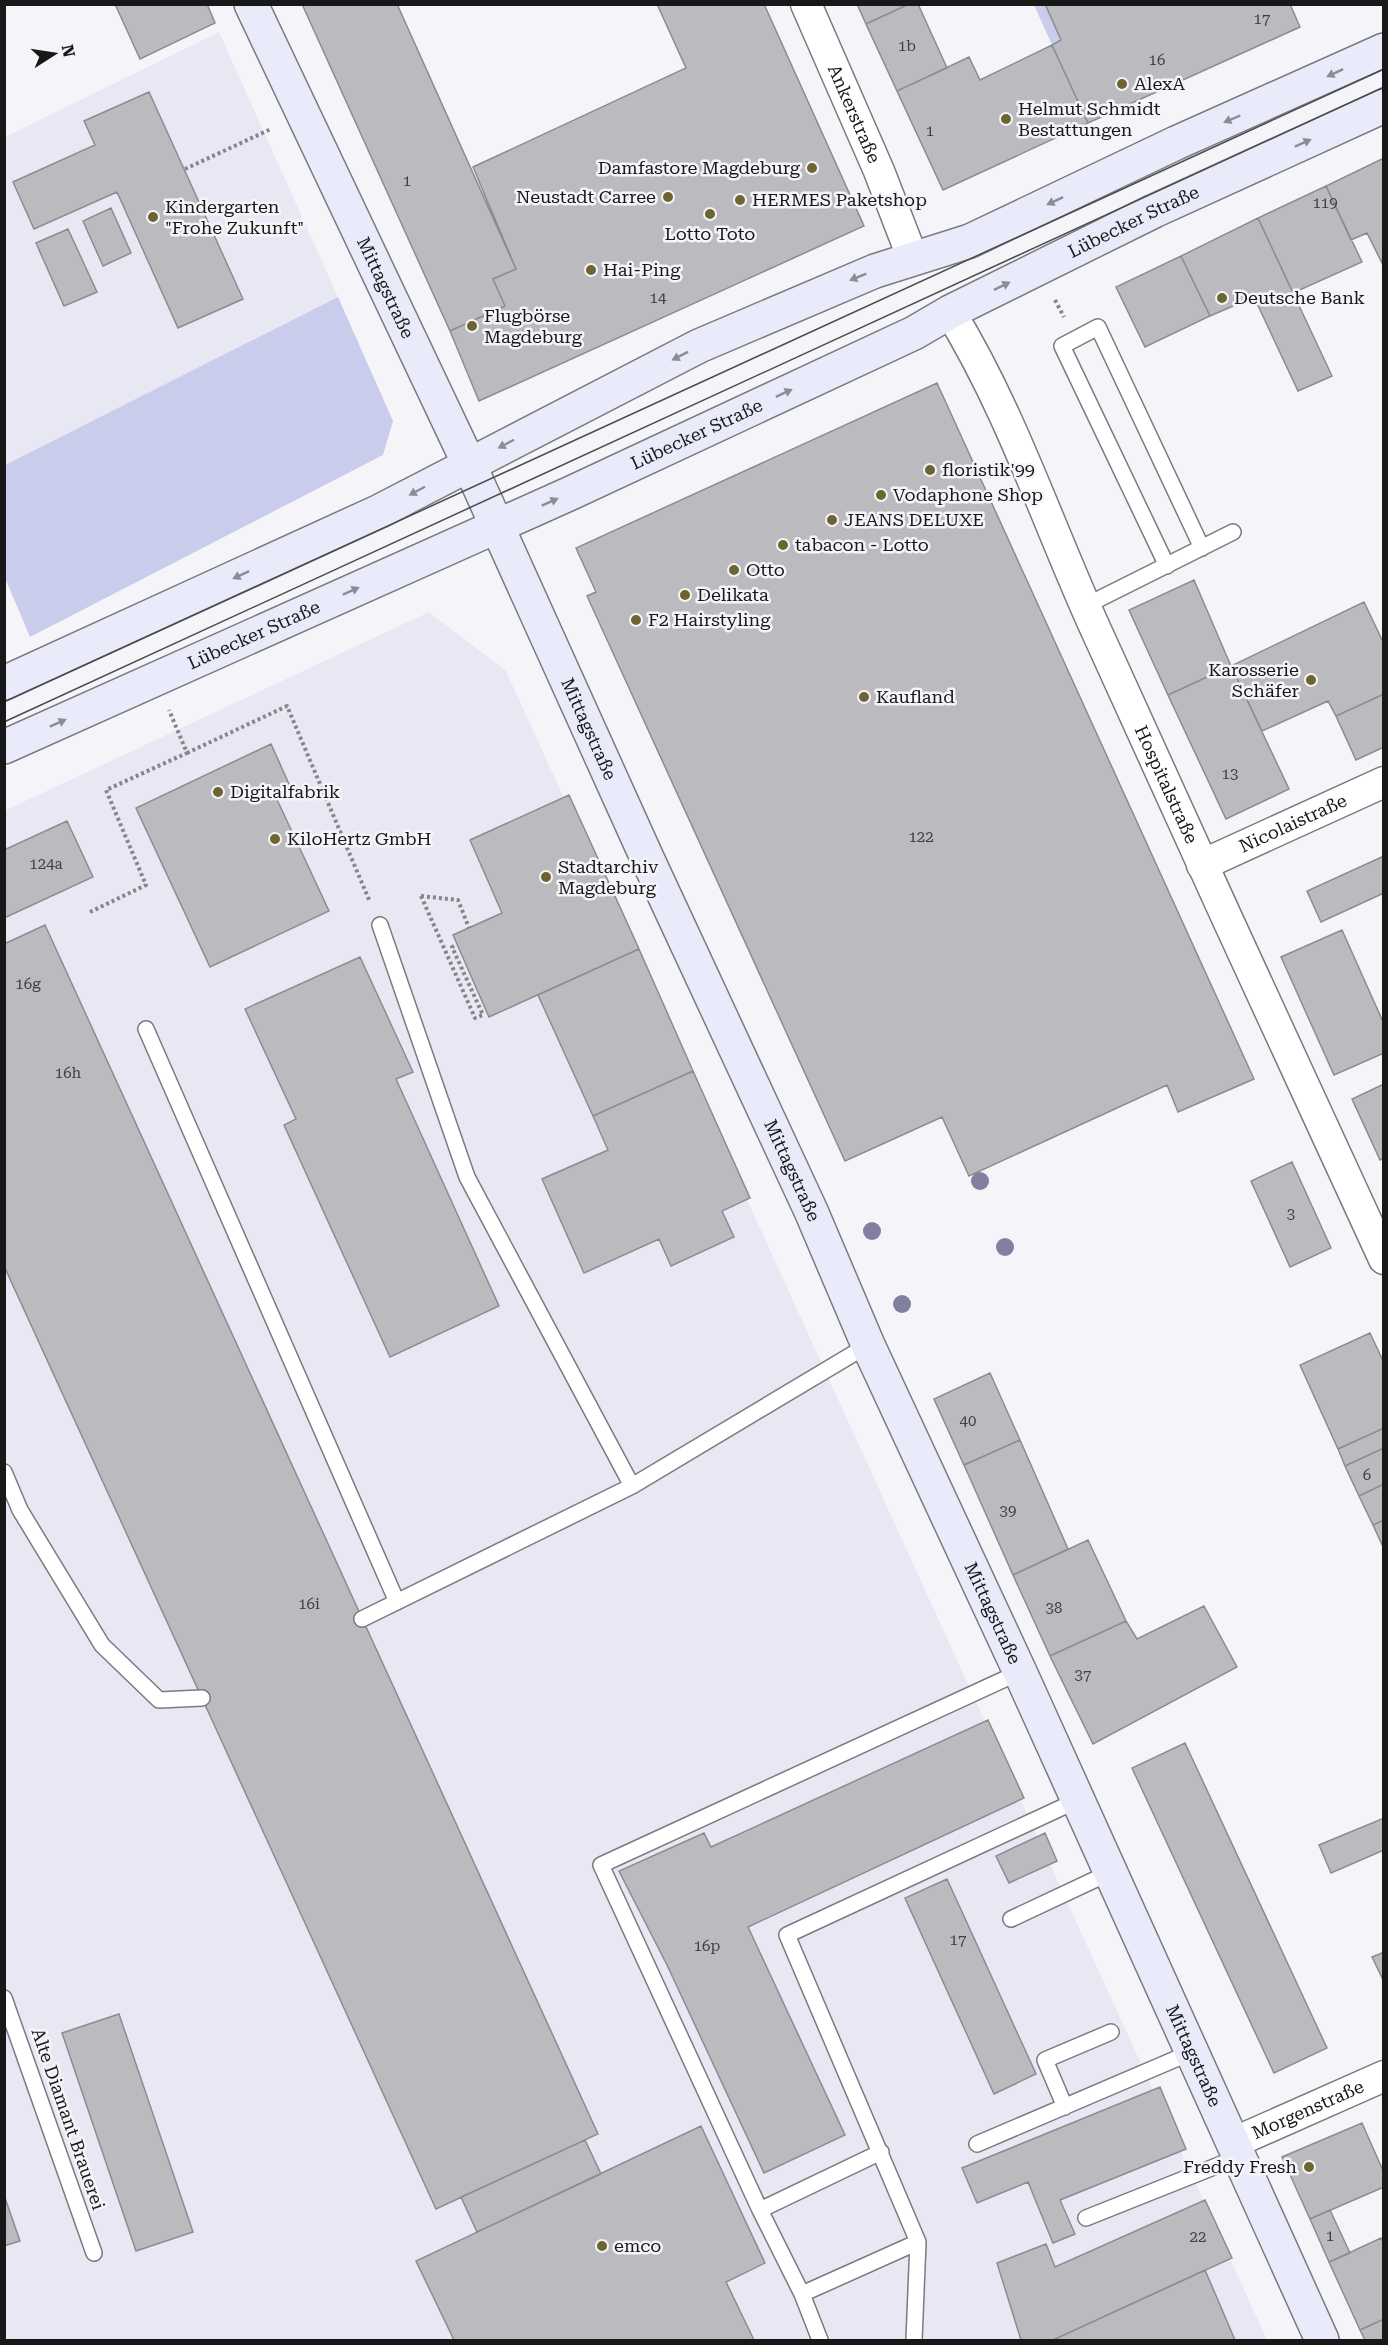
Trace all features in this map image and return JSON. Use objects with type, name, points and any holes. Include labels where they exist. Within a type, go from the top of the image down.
[{"type":"main road","name":"Mittagstraße","points":[[252,4],[469,464],[811,1211],[868,1345],[1020,1672],[1322,2340]]},
{"type":"main road","points":[[4,683],[380,511],[699,346],[875,270],[970,241],[1176,143],[1383,50]]},
{"type":"main road","name":"Lübecker Straße","points":[[4,747],[496,526],[914,333],[950,312],[1154,211],[1383,106]]},
{"type":"street","name":"Ankerstraße","points":[[806,4],[879,171],[914,259]]},
{"type":"street","name":"Hospitalstraße","points":[[950,312],[1005,418],[1085,606],[1383,1259]]},
{"type":"street","name":"Nicolaistraße","points":[[1202,865],[1383,782]]},
{"type":"street","name":"Morgenstraße","points":[[1236,2150],[1383,2076]]},
{"type":"lane","points":[[1167,566],[1062,346],[1098,327],[1202,548]]},
{"type":"lane","points":[[1085,606],[1233,532]]},
{"type":"lane","points":[[380,926],[466,1177],[632,1486]]},
{"type":"lane","points":[[146,1029],[397,1602]]},
{"type":"lane","points":[[362,1619],[632,1486],[868,1345]]},
{"type":"lane","points":[[4,1472],[20,1510],[102,1645],[159,1700],[202,1698]]},
{"type":"lane","points":[[819,2340],[802,2294],[760,2210],[601,1864],[1020,1672]]},
{"type":"lane","points":[[914,2340],[918,2242],[786,1935],[1078,1800]]},
{"type":"lane","points":[[1011,1919],[1111,1872]]},
{"type":"lane","name":"Alte Diamant Brauerei","points":[[4,1998],[94,2253]]},
{"type":"lane","points":[[1065,2107],[1045,2060],[1111,2032]]},
{"type":"lane","points":[[977,2144],[1192,2052]]},
{"type":"lane","points":[[1086,2218],[1236,2150]]},
{"type":"lane","points":[[760,2210],[881,2152]]},
{"type":"lane","points":[[802,2294],[918,2242]]},
{"type":"path","points":[[185,169],[302,114]]},
{"type":"path","points":[[167,706],[187,753]]},
{"type":"path","points":[[90,912],[146,885],[106,790],[287,706],[380,926]]},
{"type":"path","points":[[457,945],[452,947],[483,1015],[475,1018],[421,896],[458,900],[469,928]]},
{"type":"shaded area","points":[[1034,5],[1045,5],[1061,40],[1052,45]]},
{"type":"shaded area","name":"Kindergarten \"Frohe Zukunft\"","points":[[219,32],[338,297],[5,465],[5,137]]},
{"type":"shaded area","points":[[338,297],[393,421],[383,455],[30,637],[5,578],[5,465]]},
{"type":"shaded area","points":[[429,612],[506,671],[1267,2340],[5,2340],[4,811]]},
{"type":"building","points":[[115,4],[207,4],[215,23],[140,59]]},
{"type":"building","points":[[302,4],[397,4],[516,269],[493,279],[505,306],[450,331]]},
{"type":"building","name":"Neustadt Carree","points":[[657,4],[764,4],[864,226],[479,401],[450,331],[505,306],[493,279],[516,269],[473,167],[686,68]]},
{"type":"building","points":[[857,4],[909,4],[866,24]]},
{"type":"building","points":[[909,4],[918,4],[947,68],[897,91],[866,24]]},
{"type":"building","name":"AlexA","points":[[1045,4],[1290,4],[1300,27],[1088,123],[1052,45],[1061,40]]},
{"type":"building","points":[[1052,45],[1088,123],[943,190],[897,91],[969,57],[980,80]]},
{"type":"building","points":[[149,92],[243,299],[178,328],[117,192],[34,229],[13,182],[95,145],[84,121]]},
{"type":"building","points":[[1384,158],[1384,267],[1367,233],[1351,240],[1326,186]]},
{"type":"building","points":[[1326,186],[1362,262],[1293,293],[1258,218]]},
{"type":"building","points":[[111,208],[131,253],[103,266],[83,221]]},
{"type":"building","points":[[1258,218],[1332,376],[1298,391],[1254,297],[1210,316],[1181,256]]},
{"type":"building","points":[[68,229],[97,292],[64,306],[36,243]]},
{"type":"building","points":[[1181,256],[1210,316],[1145,347],[1116,287]]},
{"type":"building","points":[[937,383],[1254,1079],[1178,1112],[1167,1085],[969,1176],[942,1117],[845,1161],[587,596],[596,592],[576,548]]},
{"type":"building","points":[[1194,580],[1231,666],[1168,695],[1129,610]]},
{"type":"building","name":"Karosserie Schäfer","points":[[1364,602],[1384,644],[1384,694],[1336,716],[1328,701],[1262,731],[1231,666]]},
{"type":"building","points":[[1231,666],[1289,789],[1226,819],[1168,695]]},
{"type":"building","points":[[1384,694],[1384,747],[1356,760],[1336,716]]},
{"type":"building","points":[[271,744],[289,784],[273,791],[329,911],[210,967],[136,808]]},
{"type":"building","name":"Stadtarchiv Magdeburg","points":[[569,795],[639,949],[489,1017],[453,935],[502,913],[470,840]]},
{"type":"building","points":[[67,821],[93,877],[4,918],[4,850]]},
{"type":"building","points":[[1384,856],[1384,893],[1321,922],[1307,891]]},
{"type":"building","points":[[45,925],[598,2134],[436,2209],[4,1266],[4,944]]},
{"type":"building","points":[[1342,930],[1384,1024],[1384,1053],[1334,1075],[1281,957]]},
{"type":"building","points":[[639,949],[693,1071],[593,1116],[538,995]]},
{"type":"building","points":[[360,957],[413,1072],[396,1079],[499,1306],[390,1357],[284,1125],[296,1119],[245,1009]]},
{"type":"building","points":[[693,1071],[750,1198],[722,1211],[734,1237],[671,1266],[659,1239],[584,1273],[542,1179],[608,1150],[593,1116]]},
{"type":"building","points":[[1384,1084],[1384,1158],[1380,1160],[1352,1099]]},
{"type":"building","points":[[1292,1162],[1331,1248],[1290,1267],[1251,1181]]},
{"type":"building","points":[[1370,1333],[1384,1363],[1384,1428],[1338,1449],[1300,1365]]},
{"type":"building","points":[[990,1373],[1020,1440],[964,1465],[934,1399]]},
{"type":"building","points":[[1384,1428],[1384,1448],[1345,1466],[1338,1449]]},
{"type":"building","points":[[1020,1440],[1068,1549],[1013,1575],[964,1465]]},
{"type":"building","points":[[1384,1448],[1384,1484],[1359,1496],[1345,1466]]},
{"type":"building","points":[[1384,1484],[1384,1520],[1373,1525],[1359,1496]]},
{"type":"building","points":[[1384,1520],[1384,1549],[1373,1525]]},
{"type":"building","points":[[1088,1540],[1126,1621],[1050,1656],[1013,1575]]},
{"type":"building","points":[[1204,1606],[1237,1667],[1093,1744],[1050,1656],[1126,1621],[1137,1639]]},
{"type":"building","points":[[988,1720],[1024,1798],[748,1927],[845,2135],[764,2173],[667,1965],[619,1871],[704,1833],[711,1847]]},
{"type":"building","points":[[1185,1743],[1327,2048],[1274,2073],[1132,1768]]},
{"type":"building","points":[[1384,1818],[1384,1850],[1331,1873],[1319,1845]]},
{"type":"building","points":[[1045,1833],[1057,1861],[1009,1883],[996,1856]]},
{"type":"building","points":[[947,1879],[1036,2074],[994,2094],[905,1898]]},
{"type":"building","points":[[1384,1952],[1384,1982],[1372,1957]]},
{"type":"building","points":[[119,2014],[193,2232],[136,2251],[62,2033]]},
{"type":"building","points":[[1160,2087],[1186,2149],[1060,2200],[1075,2234],[1053,2243],[1028,2182],[977,2203],[962,2168]]},
{"type":"building","points":[[1362,2123],[1384,2173],[1384,2187],[1310,2219],[1282,2157]]},
{"type":"building","name":"emco","points":[[701,2126],[765,2263],[726,2282],[754,2340],[454,2340],[416,2261]]},
{"type":"building","points":[[585,2140],[601,2174],[477,2232],[461,2197]]},
{"type":"building","points":[[4,2195],[20,2241],[4,2246]]},
{"type":"building","points":[[1205,2200],[1232,2258],[1053,2340],[1021,2340],[997,2263],[1046,2244],[1055,2267]]},
{"type":"building","points":[[1330,2210],[1350,2253],[1329,2262],[1310,2219]]},
{"type":"building","points":[[1381,2238],[1384,2244],[1384,2319],[1360,2330],[1329,2262]]},
{"type":"building","points":[[1205,2270],[1235,2340],[1053,2340]]},
{"type":"building","points":[[1384,2319],[1384,2340],[1365,2340],[1360,2330]]},
{"type":"tram line","points":[[4,702],[1384,69]]},
{"type":"tram line","points":[[4,722],[1384,87]]},
{"type":"place","name":"AlexA","points":[[1122,84]]},
{"type":"place","name":"Helmut Schmidt Bestattungen","points":[[1006,119]]},
{"type":"place","name":"Damfastore Magdeburg","points":[[812,168]]},
{"type":"place","name":"Neustadt Carree","points":[[668,197]]},
{"type":"place","name":"HERMES Paketshop","points":[[740,200]]},
{"type":"place","name":"Lotto Toto","points":[[710,214]]},
{"type":"place","name":"Kindergarten \"Frohe Zukunft\"","points":[[153,217]]},
{"type":"place","name":"Hai-Ping","points":[[591,270]]},
{"type":"place","name":"Deutsche Bank","points":[[1222,298]]},
{"type":"place","name":"Flugbörse Magdeburg","points":[[472,326]]},
{"type":"place","name":"floristik'99","points":[[930,470]]},
{"type":"place","name":"Vodaphone Shop","points":[[881,495]]},
{"type":"place","name":"JEANS DELUXE","points":[[832,520]]},
{"type":"place","name":"tabacon - Lotto","points":[[783,545]]},
{"type":"place","name":"Otto","points":[[734,570]]},
{"type":"place","name":"Delikata","points":[[685,595]]},
{"type":"place","name":"F2 Hairstyling","points":[[636,620]]},
{"type":"place","name":"Karosserie Schäfer","points":[[1311,680]]},
{"type":"place","name":"Kaufland","points":[[864,697]]},
{"type":"place","name":"Digitalfabrik","points":[[218,792]]},
{"type":"place","name":"KiloHertz GmbH","points":[[275,839]]},
{"type":"place","name":"Stadtarchiv Magdeburg","points":[[546,877]]},
{"type":"place","name":"Freddy Fresh","points":[[1309,2167]]},
{"type":"place","name":"emco","points":[[602,2246]]}]
